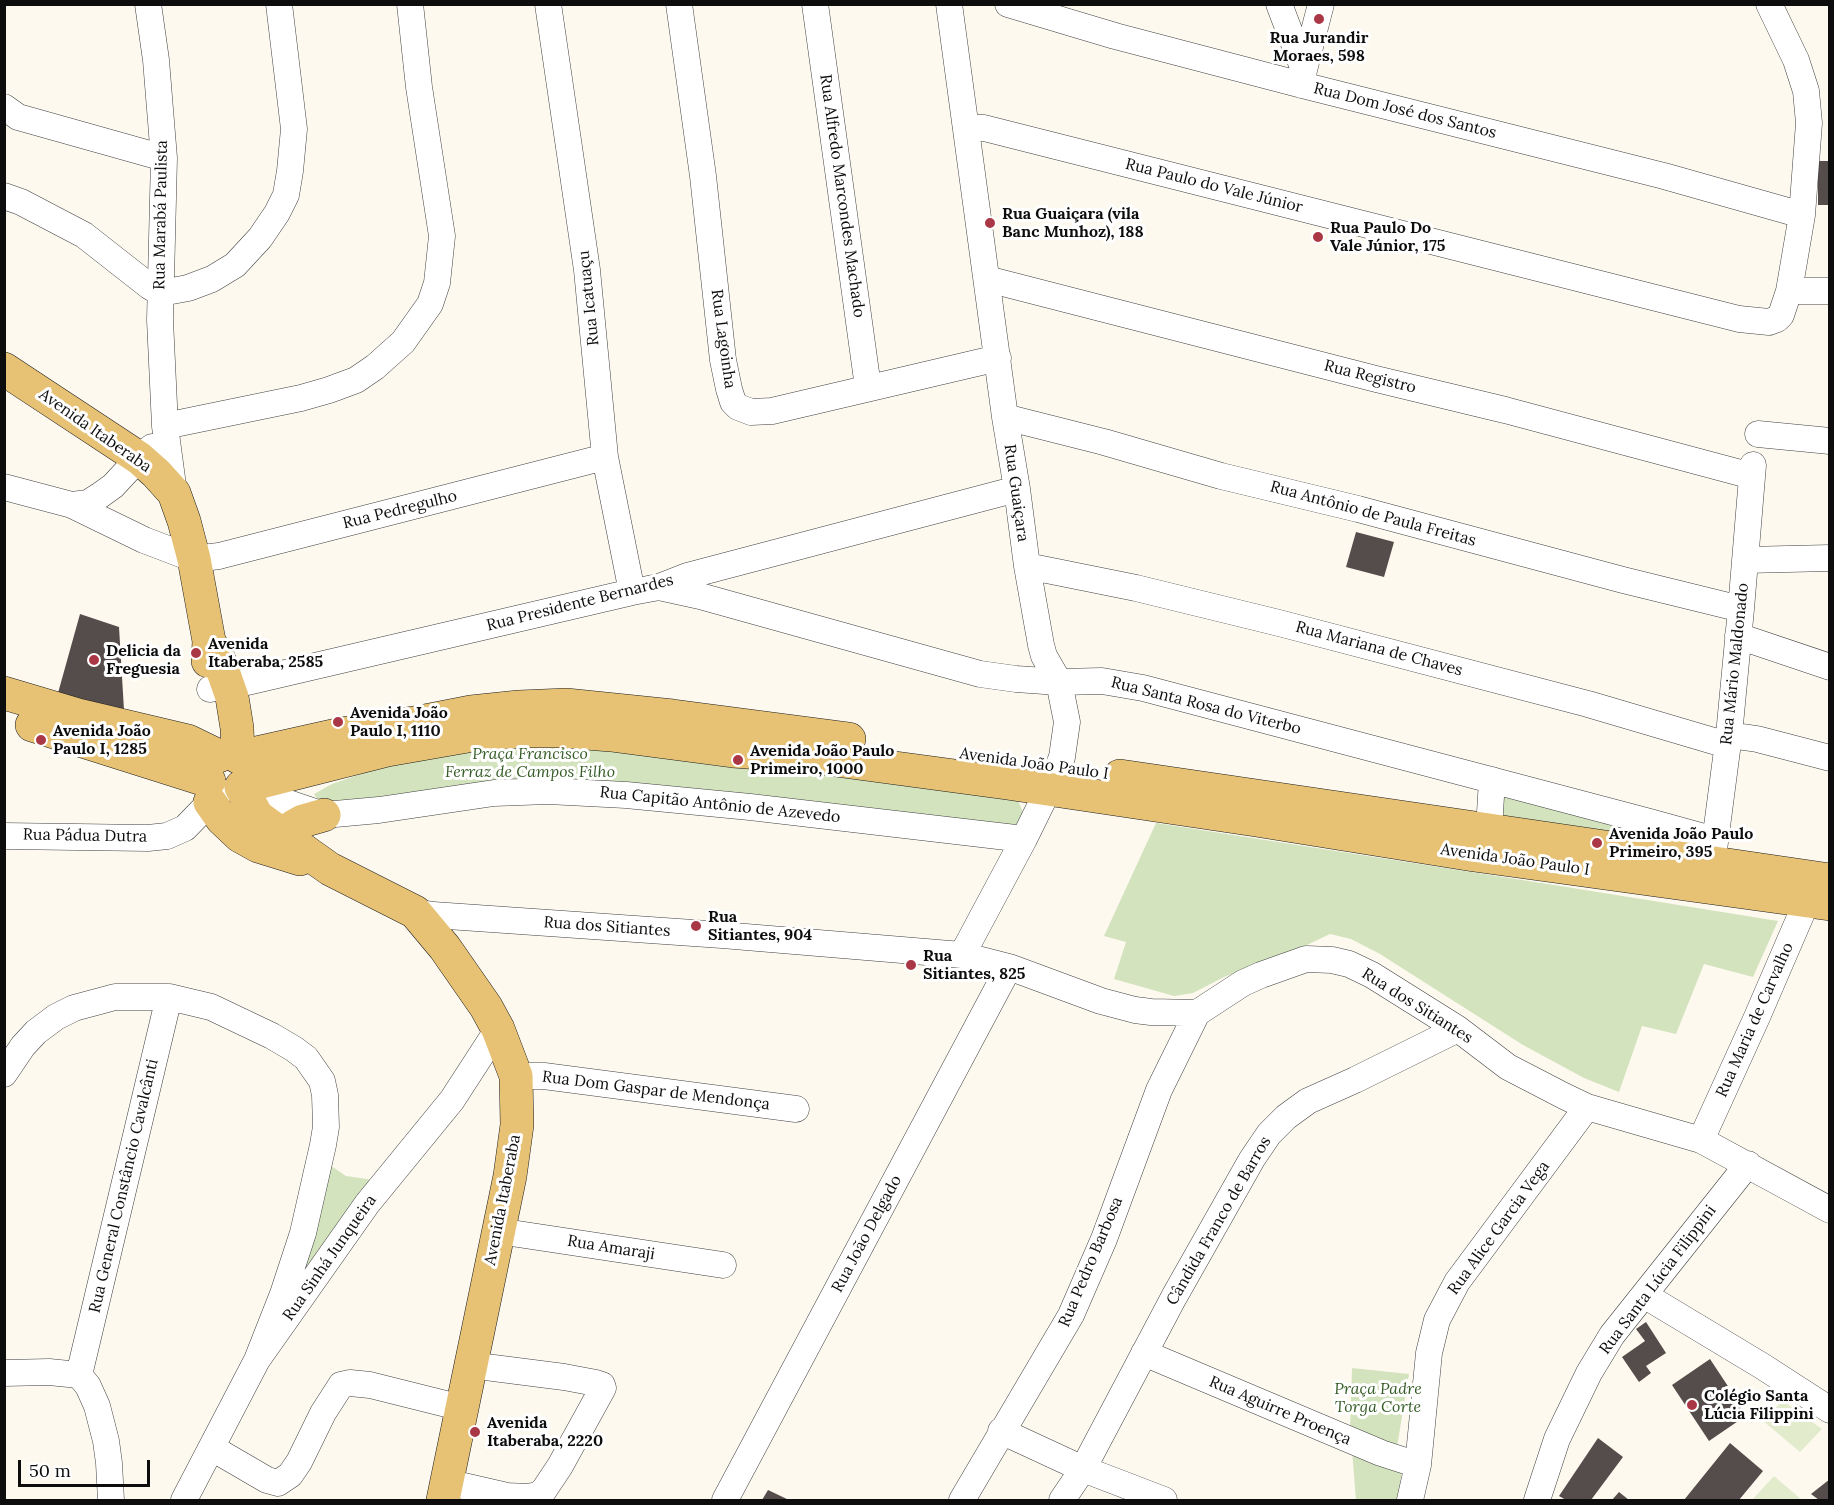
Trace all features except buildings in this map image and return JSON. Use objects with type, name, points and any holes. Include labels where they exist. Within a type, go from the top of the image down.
[{"type":"main road","name":"Avenida Itaberaba","points":[[4,369],[138,458],[174,493],[194,559],[219,687],[223,779],[222,819],[240,836],[258,846],[330,869],[415,912],[445,948],[486,1007],[498,1029],[516,1076],[518,1102],[514,1151],[445,1491]]},
{"type":"main road","points":[[4,693],[78,715],[188,741],[223,779]]},
{"type":"main road","points":[[4,716],[223,779]]},
{"type":"main road","name":"Avenida João Paulo I","points":[[223,779],[473,735],[539,731],[603,734],[733,751],[1053,778],[1489,829],[1713,852],[1822,895]]},
{"type":"main road","name":"Avenida João Paulo I","points":[[1053,778],[1256,820],[1474,855],[1634,877],[1822,895]]},
{"type":"main road","name":"Avenida Itaberaba","points":[[223,779],[257,816],[330,869]]},
{"type":"main road","points":[[293,842],[294,826],[324,815]]},
{"type":"main road","points":[[1634,877],[1658,868],[1702,872],[1709,869],[1713,852]]},
{"type":"street","name":"Rua Marabá Paulista","points":[[148,4],[156,60],[164,158],[160,320],[165,426],[174,493]]},
{"type":"street","points":[[4,196],[21,202],[84,235],[161,293],[188,288],[212,279],[235,265],[260,238],[286,195],[294,129],[279,4]]},
{"type":"street","points":[[72,505],[88,503],[113,486],[138,458],[150,449],[165,426],[301,398],[356,380],[375,367],[403,342],[430,304],[436,283],[442,236],[419,87],[410,4]]},
{"type":"street","name":"Rua Icatuaçu","points":[[548,4],[586,270],[605,457],[632,591]]},
{"type":"street","name":"Rua Lagoinha","points":[[679,4],[703,176],[723,360],[733,402],[742,409],[760,412],[998,358]]},
{"type":"street","name":"Rua Alfredo Marcondes Machado","points":[[815,4],[868,387]]},
{"type":"street","name":"Rua Guaiçara","points":[[949,4],[1027,566],[1041,645],[1044,656],[1059,682],[1066,722],[1066,738],[1053,778],[962,955]]},
{"type":"street","name":"Rua Dom José dos Santos","points":[[1008,4],[1115,36],[1303,78],[1802,215]]},
{"type":"street","points":[[1279,4],[1303,78]]},
{"type":"street","points":[[1303,78],[1321,4]]},
{"type":"street","points":[[1769,4],[1796,60],[1806,91],[1809,123],[1802,215],[1789,291],[1830,291]]},
{"type":"street","points":[[4,107],[18,117],[164,158]]},
{"type":"street","name":"Rua Paulo do Vale Júnior","points":[[966,127],[984,128],[1739,320],[1769,322],[1777,319],[1781,315],[1789,291]]},
{"type":"street","name":"Rua Registro","points":[[987,279],[1376,379],[1752,470]]},
{"type":"street","name":"Rua Antônio de Paula Freitas","points":[[1005,417],[1104,442],[1221,476],[1358,509],[1741,609]]},
{"type":"street","points":[[1758,434],[1820,440]]},
{"type":"street","name":"Rua Pedregulho","points":[[194,559],[219,556],[605,457]]},
{"type":"street","name":"Rua Mário Maldonado","points":[[1713,852],[1728,740],[1752,470]]},
{"type":"street","points":[[113,486],[111,509],[119,528]]},
{"type":"street","points":[[4,487],[72,505],[144,540],[194,559]]},
{"type":"street","name":"Rua Presidente Bernardes","points":[[219,687],[632,591],[659,587],[687,576],[1017,489]]},
{"type":"street","points":[[1745,560],[1830,558]]},
{"type":"street","name":"Rua Mariana de Chaves","points":[[1027,566],[1136,588],[1291,626],[1728,740],[1757,739],[1830,758]]},
{"type":"street","name":"Rua Santa Rosa do Viterbo","points":[[659,587],[700,596],[980,674],[1016,680],[1102,681],[1143,688],[1492,780],[1713,852]]},
{"type":"street","points":[[1738,636],[1830,667]]},
{"type":"street","name":"Rua Capitão Antônio de Azevedo","points":[[223,779],[324,815],[369,811],[494,793],[548,791],[626,795],[750,807],[1024,838]]},
{"type":"street","name":"Rua Pádua Dutra","points":[[4,836],[148,838],[167,836],[185,828],[223,779]]},
{"type":"street","points":[[1489,829],[1492,780]]},
{"type":"street","name":"Rua Maria de Carvalho","points":[[1701,1140],[1757,1017],[1822,895]]},
{"type":"street","name":"Rua dos Sitiantes","points":[[415,912],[962,955],[1009,967],[1101,1001],[1135,1010],[1197,1013],[1244,983],[1261,975],[1306,959],[1332,960],[1349,964],[1372,975],[1458,1029],[1508,1067],[1587,1107],[1701,1140],[1830,1210]]},
{"type":"street","name":"Rua João Delgado","points":[[724,1500],[1009,967]]},
{"type":"street","points":[[4,1074],[23,1046],[36,1032],[56,1017],[74,1008],[115,997],[169,997],[211,1007],[240,1020],[294,1049],[306,1058],[322,1081],[326,1127],[303,1233],[283,1294],[257,1360]]},
{"type":"street","name":"Rua General Constâncio Cavalcânti","points":[[79,1375],[169,997]]},
{"type":"street","name":"Rua Pedro Barbosa","points":[[962,1500],[1071,1315],[1104,1239],[1159,1090],[1197,1013]]},
{"type":"street","name":"Rua Sinhá Junqueira","points":[[184,1500],[257,1360],[367,1204],[452,1100],[498,1029]]},
{"type":"street","name":"Cândida Franco de Barros","points":[[1062,1500],[1083,1469],[1144,1353],[1252,1159],[1269,1134],[1286,1117],[1308,1101],[1458,1029]]},
{"type":"street","name":"Rua Dom Gaspar de Mendonça","points":[[516,1076],[544,1076],[796,1109]]},
{"type":"street","name":"Rua Alice Garcia Vega","points":[[1410,1500],[1418,1465],[1430,1353],[1437,1320],[1457,1282],[1587,1107]]},
{"type":"street","name":"Rua Santa Lúcia Filippini","points":[[1537,1500],[1557,1439],[1589,1372],[1612,1335],[1748,1164]]},
{"type":"street","name":"Rua Amaraji","points":[[498,1232],[723,1265]]},
{"type":"street","points":[[1644,1295],[1830,1410]]},
{"type":"street","name":"Rua Aguirre Proença","points":[[1144,1353],[1381,1453],[1418,1465]]},
{"type":"street","points":[[445,1491],[526,1497],[538,1495],[560,1466],[603,1388],[601,1384],[564,1377],[470,1365]]},
{"type":"street","points":[[4,1373],[49,1372],[79,1375],[88,1386],[97,1406],[109,1463],[111,1500]]},
{"type":"street","points":[[212,1448],[267,1480],[278,1483],[290,1475],[299,1462],[323,1413],[341,1385],[350,1383],[370,1385],[462,1408]]},
{"type":"street","points":[[1001,1431],[1083,1469],[1164,1500]]},
{"type":"green space","name":"Praça Francisco Ferraz de Campos Filho","points":[[528,741],[1015,793],[1025,817],[1018,828],[717,796],[326,811],[314,794],[332,784],[367,772],[433,755]]},
{"type":"green space","points":[[1487,784],[1657,832],[1712,863],[1506,832]]},
{"type":"green space","points":[[1156,823],[1778,921],[1753,977],[1704,964],[1676,1034],[1642,1026],[1619,1092],[1584,1078],[1523,1045],[1380,954],[1351,939],[1330,934],[1224,977],[1193,993],[1174,996],[1114,979],[1126,942],[1104,936]]},
{"type":"green space","points":[[312,1153],[346,1176],[374,1180],[278,1310]]},
{"type":"green space","name":"Praça Padre Torga Corte","points":[[1352,1368],[1409,1374],[1397,1447],[1350,1432]]},
{"type":"green space","points":[[1783,1401],[1822,1429],[1800,1452],[1762,1420]]},
{"type":"green space","name":"Praça Padre Torga Corte","points":[[1352,1450],[1402,1465],[1399,1500],[1356,1500]]},
{"type":"green space","points":[[1774,1476],[1802,1500],[1752,1500]]},
{"type":"place","name":"Rua Jurandir Moraes, 598","points":[[1319,19]]},
{"type":"place","name":"Rua Guaiçara (vila Banc Munhoz), 188","points":[[990,223]]},
{"type":"place","name":"Rua Paulo Do Vale Júnior, 175","points":[[1318,237]]},
{"type":"place","name":"Avenida Itaberaba, 2585","points":[[196,653]]},
{"type":"place","name":"Delicia da Freguesia","points":[[94,660]]},
{"type":"place","name":"Avenida João Paulo I, 1110","points":[[338,722]]},
{"type":"place","name":"Avenida João Paulo I, 1285","points":[[41,740]]},
{"type":"place","name":"Avenida João Paulo Primeiro, 1000","points":[[738,760]]},
{"type":"place","name":"Avenida João Paulo Primeiro, 395","points":[[1597,843]]},
{"type":"place","name":"Rua Sitiantes, 904","points":[[696,926]]},
{"type":"place","name":"Rua Sitiantes, 825","points":[[911,965]]},
{"type":"place","name":"Colégio Santa Lúcia Filippini","points":[[1692,1405]]},
{"type":"place","name":"Avenida Itaberaba, 2220","points":[[475,1432]]}]
